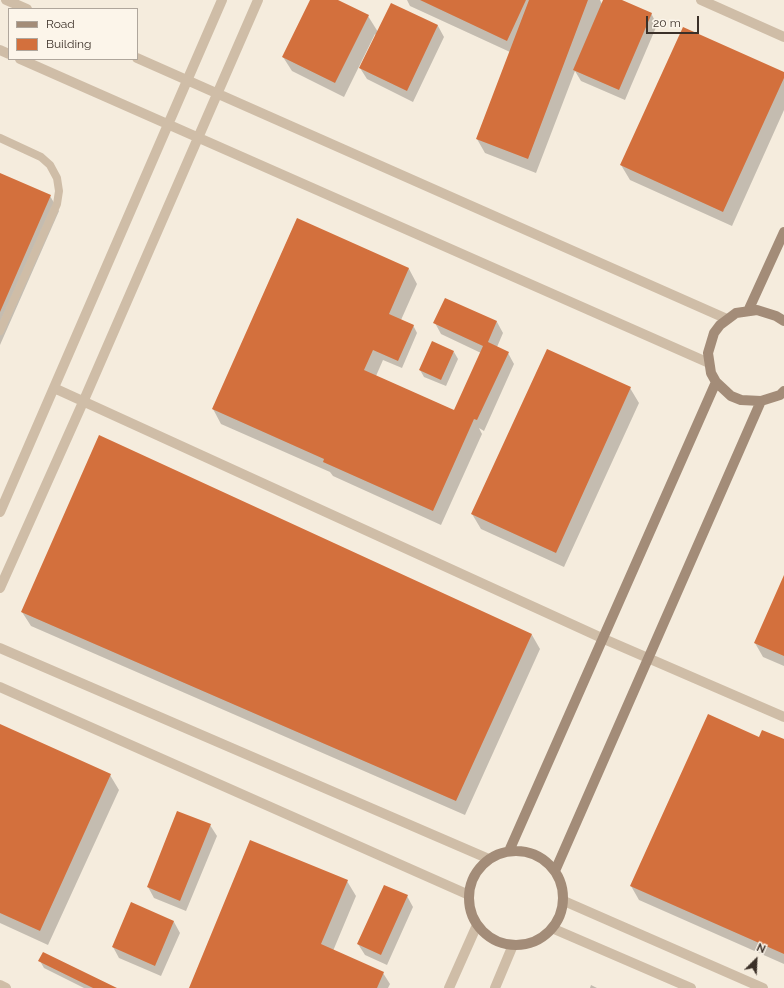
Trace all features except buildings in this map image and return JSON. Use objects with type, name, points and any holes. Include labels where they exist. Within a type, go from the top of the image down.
[{"type":"street","points":[[6,0],[25,8]]},
{"type":"street","points":[[0,512],[222,0]]},
{"type":"street","points":[[0,588],[84,400],[197,137],[258,0]]},
{"type":"street","points":[[701,0],[784,37]]},
{"type":"street","points":[[138,58],[727,318]]},
{"type":"street","points":[[22,60],[709,363]]},
{"type":"street","points":[[748,311],[784,232]]},
{"type":"street","points":[[783,394],[761,401],[741,400],[731,396],[716,382],[709,363],[708,353],[714,334],[727,318],[736,314],[748,311],[767,312],[784,322]]},
{"type":"street","points":[[508,851],[604,639],[716,382]]},
{"type":"street","points":[[54,388],[84,400],[604,639],[784,717]]},
{"type":"street","points":[[555,871],[761,401]]},
{"type":"street","points":[[0,648],[489,859]]},
{"type":"street","points":[[0,687],[469,895]]},
{"type":"street","points":[[519,850],[539,856],[555,871],[562,885],[564,901],[562,911],[554,929],[534,942],[514,945],[493,939],[478,925],[472,916],[469,895],[475,875],[489,859],[508,851],[519,850]]},
{"type":"street","points":[[564,901],[763,988]]},
{"type":"street","points":[[449,988],[478,925]]},
{"type":"street","points":[[554,929],[691,988]]},
{"type":"street","points":[[495,988],[514,945]]},
{"type":"street","points":[[0,985],[6,988]]},
{"type":"lane","points":[[0,138],[42,156],[50,165],[57,178],[59,191],[57,204],[0,332]]}]
